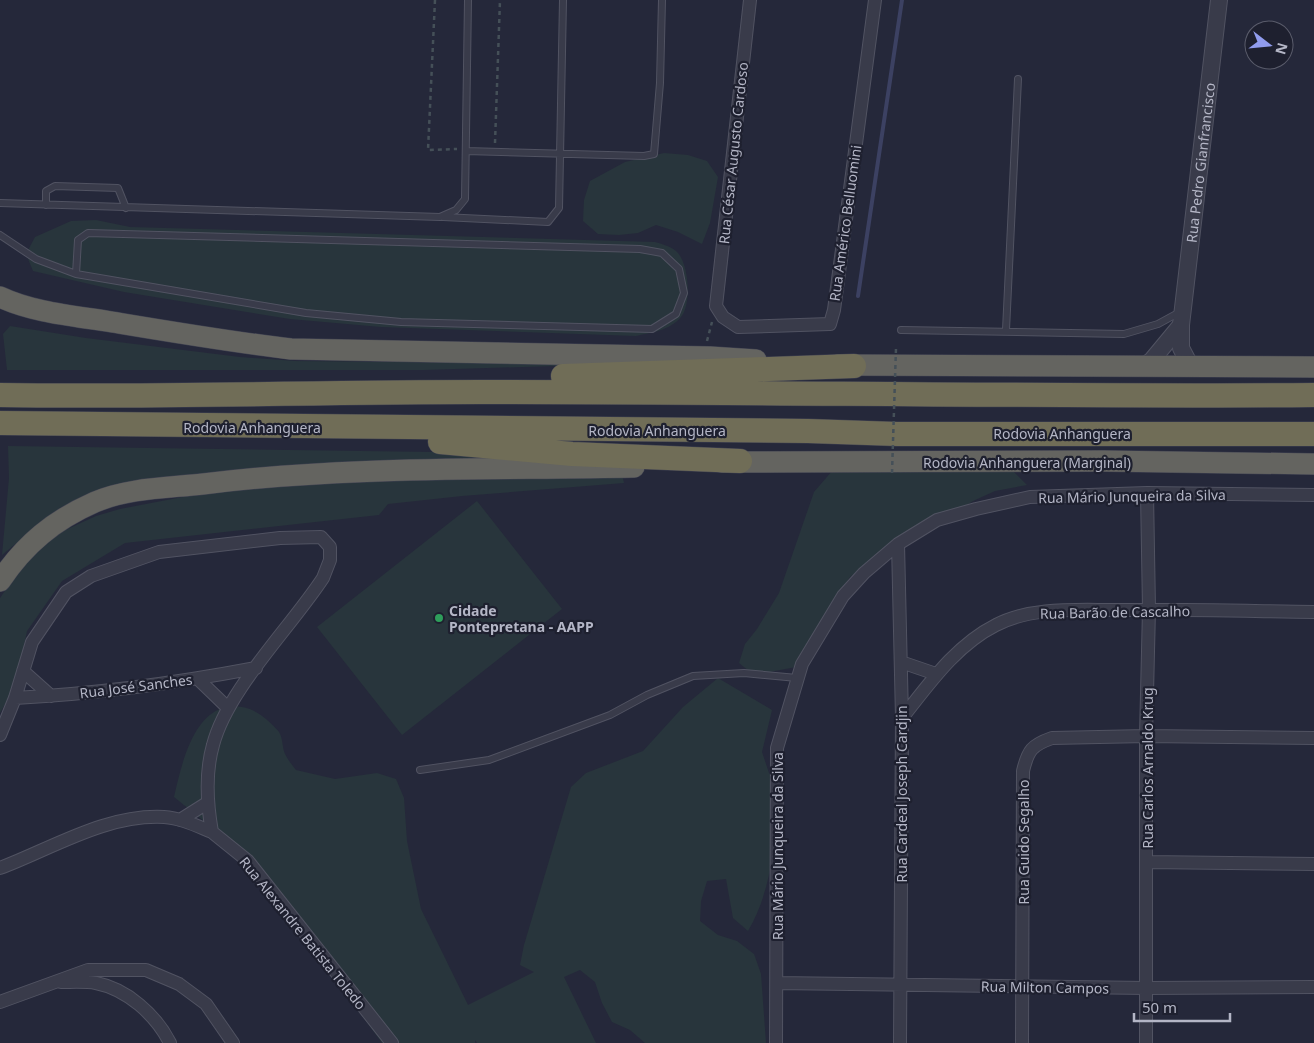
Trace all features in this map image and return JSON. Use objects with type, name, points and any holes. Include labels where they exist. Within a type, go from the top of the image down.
[{"type":"highway","points":[[0,297],[26,306],[66,314],[237,343],[290,349],[710,357],[854,366]]},
{"type":"highway","points":[[0,381],[412,380],[854,366],[1314,367]]},
{"type":"highway","points":[[0,395],[519,392],[876,396],[1314,396]]},
{"type":"highway","name":"Rodovia Anhanguera","points":[[0,425],[798,431],[896,434],[1314,434]]},
{"type":"highway","points":[[254,427],[323,435],[396,438],[572,454],[740,461]]},
{"type":"highway","name":"Rodovia Anhanguera (Marginal)","points":[[0,580],[29,544],[43,531],[59,520],[96,502],[122,494],[288,475],[405,470],[670,466],[740,461],[1314,464]]},
{"type":"street","name":"Rua César Augusto Cardoso","points":[[716,306],[750,0]]},
{"type":"street","name":"Rua Américo Belluomini","points":[[716,306],[723,317],[738,327],[830,324],[834,310],[875,0]]},
{"type":"street","name":"Rua Pedro Gianfrancisco","points":[[1191,367],[1181,348],[1182,318],[1219,0]]},
{"type":"street","points":[[1143,367],[1156,356],[1182,318]]},
{"type":"street","name":"Rua Mário Junqueira da Silva","points":[[776,1043],[777,748],[802,664],[843,596],[864,573],[898,544],[937,520],[1030,497],[1147,493],[1314,495]]},
{"type":"street","name":"Rua Carlos Arnaldo Krug","points":[[1146,1043],[1146,736],[1149,609],[1147,493]]},
{"type":"street","points":[[0,735],[15,698],[32,642],[49,614],[66,592],[91,576],[158,552],[280,538],[321,537],[330,547],[330,560],[323,578],[228,708],[212,745],[207,803],[212,832]]},
{"type":"street","name":"Rua Cardeal Joseph Cardjin","points":[[898,544],[902,718],[900,1043]]},
{"type":"street","name":"Rua Barão de Cascalho","points":[[902,718],[936,674],[966,645],[996,624],[1022,615],[1070,610],[1149,609],[1314,612]]},
{"type":"street","points":[[901,662],[936,674]]},
{"type":"street","name":"Rua José Sanches","points":[[15,698],[51,696],[198,679],[256,668]]},
{"type":"street","points":[[22,672],[51,696]]},
{"type":"street","points":[[198,679],[228,708]]},
{"type":"street","name":"Rua Guido Segalho","points":[[1022,1043],[1022,771],[1027,753],[1038,743],[1052,738],[1146,736],[1314,738]]},
{"type":"street","points":[[180,820],[207,803]]},
{"type":"street","name":"Rua Alexandre Batista Toledo","points":[[0,868],[66,839],[110,824],[139,818],[165,817],[180,820],[212,832],[248,861],[392,1043]]},
{"type":"street","points":[[1147,862],[1314,864]]},
{"type":"street","points":[[0,1002],[88,970],[120,968],[146,970],[179,984],[206,1004],[232,1043]]},
{"type":"street","points":[[54,982],[97,983],[126,994],[152,1016],[170,1043]]},
{"type":"street","name":"Rua Milton Campos","points":[[777,983],[1146,988],[1314,987]]},
{"type":"lane","points":[[440,217],[456,210],[465,199],[468,0]]},
{"type":"lane","points":[[0,203],[548,222],[559,208],[563,0]]},
{"type":"lane","points":[[466,151],[559,155],[644,156],[654,154],[660,83],[662,0]]},
{"type":"lane","points":[[1006,330],[1018,79]]},
{"type":"lane","points":[[46,205],[46,192],[55,186],[118,188],[126,208]]},
{"type":"lane","points":[[0,235],[36,259],[76,274],[306,313],[401,322],[652,329],[676,314],[684,292],[679,269],[662,253],[640,249],[201,235],[88,233],[78,240],[76,274]]},
{"type":"lane","points":[[901,330],[1006,330],[1124,334],[1182,318]]},
{"type":"lane","points":[[420,770],[489,760],[610,715],[647,695],[693,676],[744,673],[797,678]]},
{"type":"path","points":[[706,347],[716,306]]},
{"type":"path","points":[[892,473],[896,348]]},
{"type":"shaded area","points":[[664,153],[688,155],[707,161],[718,177],[710,223],[702,244],[678,232],[656,225],[638,233],[619,235],[598,234],[583,221],[584,200],[590,181],[625,162]]},
{"type":"shaded area","points":[[96,220],[130,227],[655,242],[666,245],[680,256],[684,264],[688,283],[687,303],[681,317],[676,322],[660,330],[636,336],[381,327],[290,319],[124,292],[33,271],[26,254],[35,237],[71,221]]},
{"type":"shaded area","points":[[10,326],[86,338],[240,357],[296,361],[617,364],[424,370],[7,370],[3,334]]},
{"type":"shaded area","points":[[8,446],[433,452],[562,459],[318,466],[46,519],[2,555],[9,478]]},
{"type":"shaded area","points":[[839,463],[1008,466],[1027,485],[995,491],[973,501],[921,535],[867,564],[850,577],[836,597],[796,667],[754,675],[739,663],[745,644],[757,629],[779,593],[814,492]]},
{"type":"shaded area","points":[[622,474],[624,483],[388,504],[379,515],[125,543],[62,581],[27,631],[16,685],[0,713],[0,598],[24,563],[59,533],[96,516],[120,509],[198,494],[295,484]]},
{"type":"shaded area","name":"Cidade Pontepretana - AAPP","points":[[477,501],[562,609],[402,735],[317,627]]},
{"type":"shaded area","points":[[718,678],[772,710],[762,752],[769,773],[780,789],[768,880],[763,898],[748,931],[733,918],[726,879],[707,881],[701,901],[700,921],[718,935],[737,941],[754,954],[761,974],[766,1043],[645,1043],[630,1030],[612,1022],[602,1003],[595,982],[580,970],[564,977],[596,1043],[477,1043],[475,1040],[475,1043],[382,1043],[242,852],[174,797],[181,767],[193,736],[202,723],[213,713],[226,707],[247,708],[267,720],[279,732],[285,754],[296,770],[335,779],[377,773],[396,779],[404,798],[407,841],[421,909],[468,1005],[534,972],[520,965],[524,945],[571,787],[586,773],[643,751],[683,707]]},
{"type":"waterway","points":[[858,296],[902,0]]},
{"type":"place","name":"Cidade Pontepretana - AAPP","points":[[439,618]]}]
